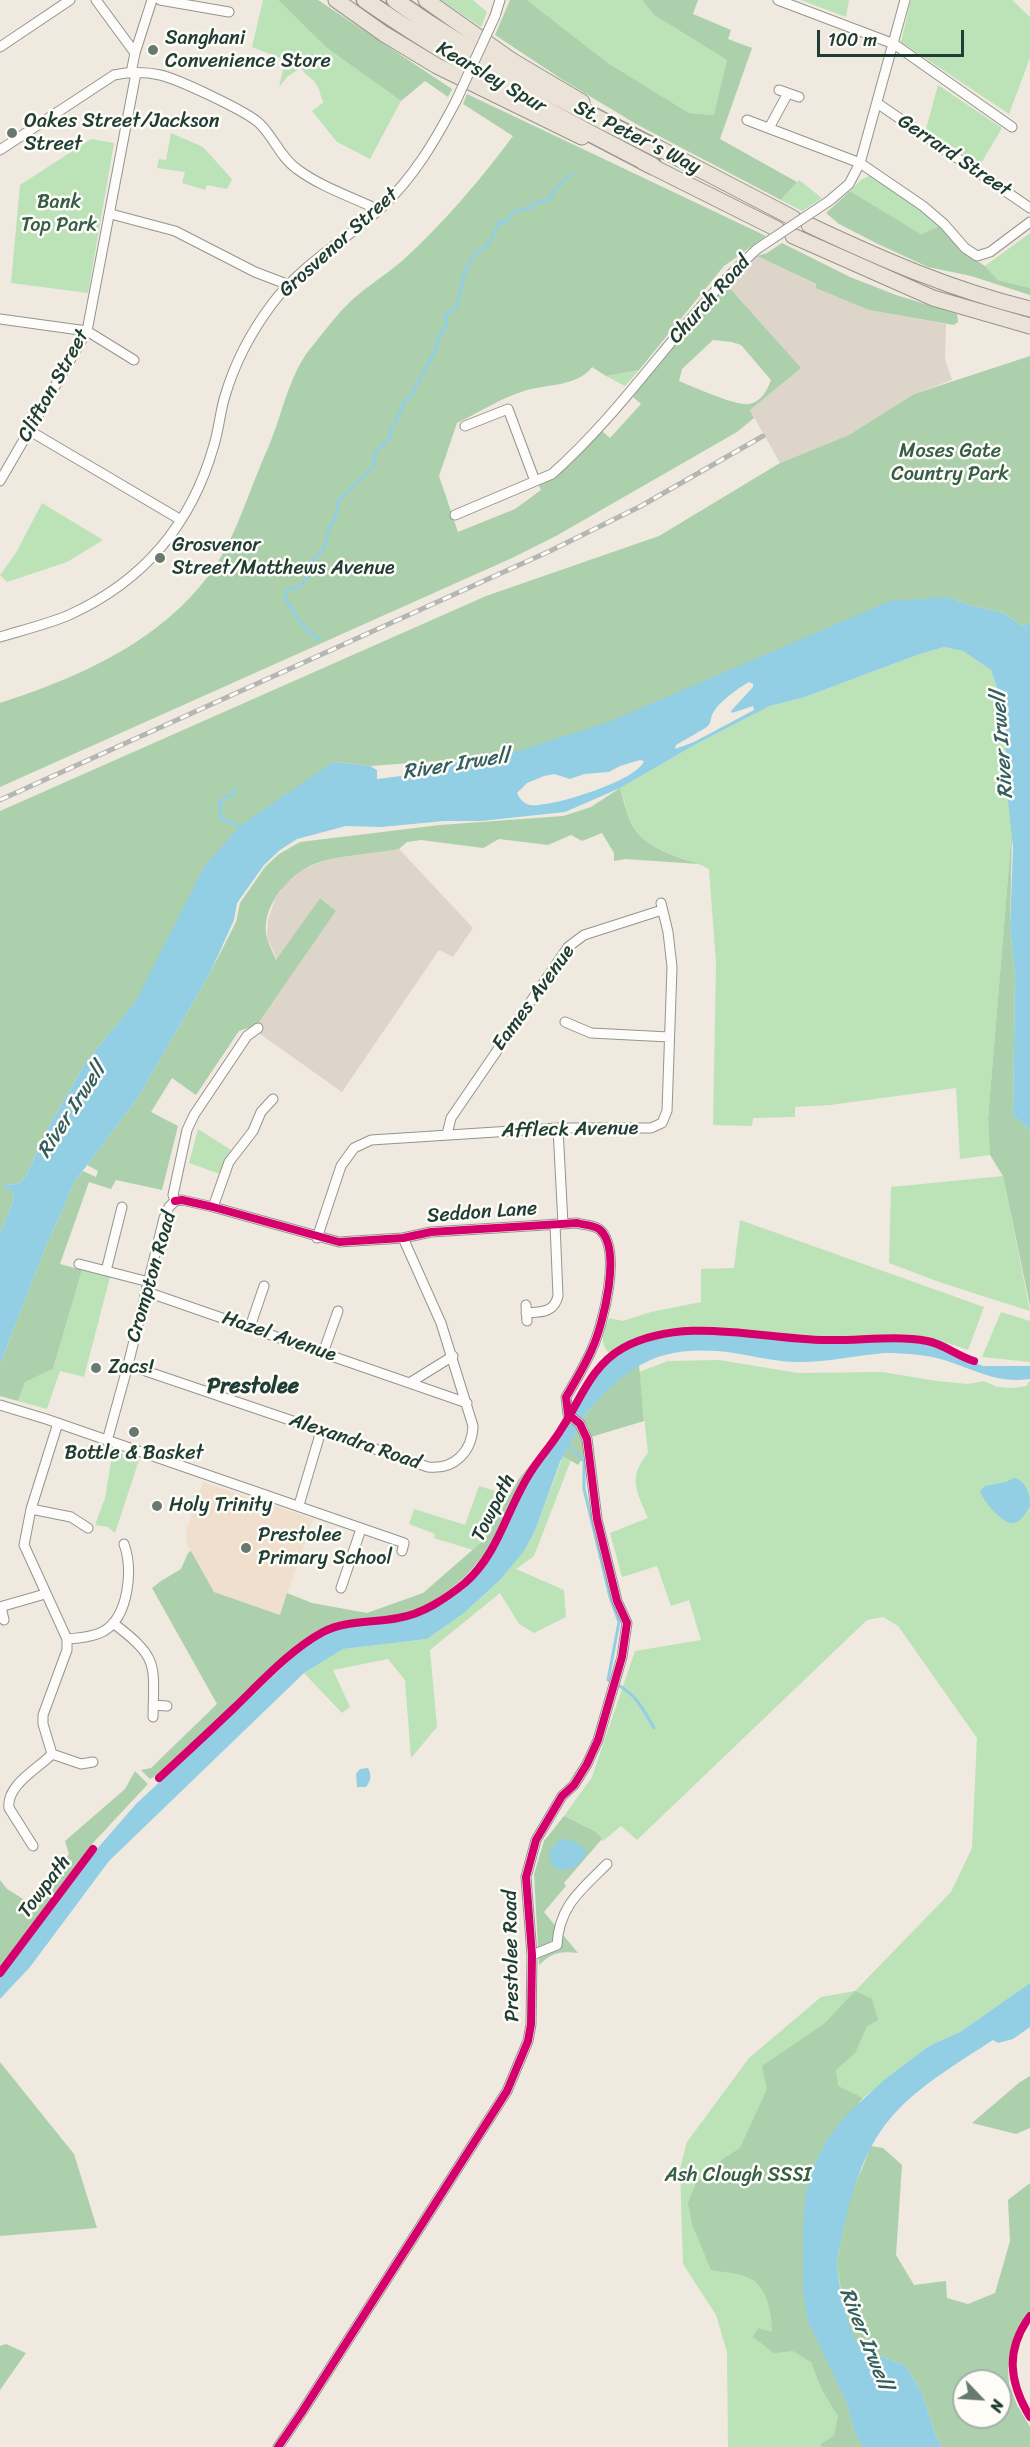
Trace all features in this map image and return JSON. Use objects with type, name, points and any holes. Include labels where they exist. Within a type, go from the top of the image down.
[{"type":"highway","name":"St. Peter's Way","points":[[336,0],[384,34],[436,66],[588,140],[653,166],[777,229]]},
{"type":"highway","name":"Kearsley Spur","points":[[365,0],[439,49],[503,86],[653,166]]},
{"type":"highway","name":"Kearsley Spur","points":[[395,0],[483,56]]},
{"type":"highway","points":[[426,0],[511,60],[660,150]]},
{"type":"highway","name":"St. Peter's Way","points":[[483,56],[588,114],[793,218]]},
{"type":"highway","points":[[808,225],[898,266],[953,286],[1030,309]]},
{"type":"highway","points":[[793,236],[933,298],[1030,326]]},
{"type":"street","points":[[0,47],[70,0]]},
{"type":"street","points":[[96,0],[135,52]]},
{"type":"street","name":"Clifton Street","points":[[0,481],[87,331],[111,214],[134,73],[135,52],[152,0]]},
{"type":"street","points":[[160,0],[229,12]]},
{"type":"street","name":"Grosvenor Street","points":[[0,637],[68,616],[123,585],[149,561],[182,520],[202,483],[235,366],[248,340],[289,285],[311,264],[379,210],[415,171],[431,148],[456,101],[495,16],[500,0]]},
{"type":"street","points":[[778,0],[894,44],[1012,127]]},
{"type":"street","name":"Church Road","points":[[455,515],[552,474],[564,464],[626,396],[731,273],[757,249],[829,201],[849,184],[860,162],[905,0]]},
{"type":"street","points":[[0,150],[114,75],[134,73],[160,75],[238,109],[258,121],[282,155],[299,171],[379,210]]},
{"type":"street","points":[[769,128],[784,92],[800,97]]},
{"type":"street","name":"Gerrard Street","points":[[877,103],[1030,208]]},
{"type":"street","points":[[747,120],[860,162],[923,206],[944,224],[965,248],[977,256],[990,252],[1030,222]]},
{"type":"street","points":[[111,214],[175,231],[255,272],[289,285]]},
{"type":"street","points":[[1,321],[87,331],[134,360]]},
{"type":"street","points":[[465,426],[508,409],[536,481]]},
{"type":"street","points":[[30,431],[182,520]]},
{"type":"street","name":"Affleck Avenue","points":[[317,1238],[341,1166],[354,1148],[371,1140],[558,1128],[651,1128],[662,1123],[667,1111],[671,950],[661,906]]},
{"type":"street","name":"Eames Avenue","points":[[447,1134],[451,1118],[568,947],[584,934],[661,906]]},
{"type":"street","points":[[565,1022],[576,1022],[591,1033],[669,1037]]},
{"type":"street","name":"Crompton Road","points":[[106,1441],[147,1292],[164,1218],[175,1201],[173,1195],[187,1130],[194,1115],[247,1036],[258,1028]]},
{"type":"street","points":[[213,1208],[230,1162],[253,1131],[261,1112],[274,1097]]},
{"type":"street","points":[[526,1313],[546,1312],[557,1302],[558,1128]]},
{"type":"street","name":"Seddon Lane","points":[[175,1201],[183,1200],[317,1238],[353,1242],[403,1238],[431,1232],[559,1224],[577,1223],[596,1227],[607,1242],[610,1277],[601,1322],[592,1349],[566,1397],[568,1414],[580,1424]]},
{"type":"street","points":[[106,1271],[122,1207]]},
{"type":"street","name":"Alexandra Road","points":[[128,1365],[428,1467],[438,1468],[449,1465],[460,1458],[472,1438],[473,1426],[441,1323],[403,1238]]},
{"type":"street","points":[[79,1264],[149,1282]]},
{"type":"street","points":[[250,1327],[264,1286]]},
{"type":"street","name":"Hazel Avenue","points":[[147,1292],[467,1403]]},
{"type":"street","points":[[323,1353],[338,1311]]},
{"type":"street","points":[[411,1382],[453,1356]]},
{"type":"street","points":[[2,1406],[299,1505],[404,1543],[402,1551]]},
{"type":"street","points":[[52,1754],[43,1724],[43,1715],[66,1659],[67,1639],[24,1545],[31,1509],[58,1423]]},
{"type":"street","name":"Prestolee Road","points":[[278,2447],[303,2412],[507,2091],[529,2035],[532,1955],[526,1877],[536,1840],[562,1796],[574,1785],[598,1740],[622,1657],[627,1623],[617,1601],[597,1519],[593,1500],[590,1453],[580,1424]]},
{"type":"street","points":[[299,1505],[321,1431]]},
{"type":"street","points":[[31,1509],[71,1517],[76,1526],[88,1528]]},
{"type":"street","points":[[341,1588],[350,1575],[361,1529]]},
{"type":"street","points":[[67,1639],[92,1636],[104,1631],[120,1613],[129,1579],[128,1556],[124,1544]]},
{"type":"street","points":[[128,1556],[138,1552]]},
{"type":"street","points":[[4,1620],[1,1607],[45,1594]]},
{"type":"street","points":[[113,1623],[139,1645],[152,1662],[153,1717]]},
{"type":"street","points":[[153,1705],[167,1706]]},
{"type":"street","points":[[52,1754],[81,1764],[93,1762]]},
{"type":"street","points":[[33,1846],[9,1808],[8,1801],[16,1786],[52,1754]]},
{"type":"street","points":[[532,1955],[557,1945],[557,1930],[562,1915],[574,1897],[606,1864]]},
{"type":"shaded area","points":[[757,256],[869,310],[946,324],[945,359],[952,380],[914,394],[849,435],[780,463],[750,410],[800,368],[726,284]]},
{"type":"shaded area","points":[[399,849],[473,928],[453,957],[439,950],[342,1092],[260,1034],[257,1025],[336,911],[320,898],[277,960],[267,937],[268,920],[275,899],[285,884],[303,870],[324,860]]},
{"type":"shaded area","name":"Prestolee Primary School","points":[[203,1482],[313,1519],[280,1615],[214,1592],[187,1544],[186,1531]]},
{"type":"green space","points":[[263,0],[278,0],[327,48],[401,101],[370,159],[337,142],[312,111],[324,102],[317,84],[301,68],[288,76],[279,87],[285,60],[252,47]]},
{"type":"green space","points":[[278,0],[318,0],[452,89],[448,97],[425,81],[401,101],[327,48]]},
{"type":"green space","points":[[441,0],[473,0],[487,12],[481,27]]},
{"type":"green space","points":[[510,0],[527,0],[608,63],[689,113],[714,115],[727,60],[654,15],[642,0],[698,0],[693,14],[731,30],[728,39],[752,48],[720,139],[797,182],[781,200],[636,124],[563,80],[495,35]]},
{"type":"green space","points":[[527,0],[642,0],[654,15],[727,60],[715,115],[689,113],[608,63]]},
{"type":"green space","points":[[801,0],[849,0],[846,17]]},
{"type":"green space","points":[[911,0],[1012,0],[1030,17],[1030,58],[1009,114],[901,42]]},
{"type":"green space","points":[[938,85],[1002,128],[980,165],[926,129]]},
{"type":"green space","points":[[467,94],[766,236],[724,266],[639,370],[606,376],[592,367],[570,382],[515,394],[457,423],[439,476],[458,532],[515,509],[541,490],[538,484],[557,475],[573,462],[602,431],[610,438],[641,404],[633,397],[726,284],[801,368],[750,410],[754,418],[737,432],[556,536],[512,558],[0,787],[0,703],[66,679],[98,664],[157,627],[184,604],[207,578],[226,548],[302,360],[352,300],[402,261],[432,232],[513,136],[463,104]],"holes":[[[713,340],[741,345],[771,380],[766,391],[757,401],[749,404],[734,402],[679,381],[682,369]]]},
{"type":"green space","points":[[171,133],[203,147],[232,179],[227,189],[207,185],[205,190],[182,183],[185,172],[157,168],[159,159],[166,160]]},
{"type":"green space","name":"Bank Top Park","points":[[91,139],[114,143],[88,293],[11,283],[20,185]]},
{"type":"green space","points":[[869,176],[874,177],[921,210],[940,226],[921,234],[850,191],[861,180]]},
{"type":"green space","points":[[799,180],[822,198],[802,211],[781,200]]},
{"type":"green space","points":[[850,191],[921,234],[940,226],[964,253],[985,266],[998,280],[1030,288],[1030,295],[971,276],[928,267],[839,224],[826,213]]},
{"type":"green space","points":[[1030,233],[1030,288],[998,280],[985,266]]},
{"type":"green space","points":[[782,243],[850,277],[896,295],[957,314],[958,322],[954,325],[869,310],[816,288],[816,284],[757,256],[767,253]]},
{"type":"green space","name":"Moses Gate Country Park","points":[[1030,356],[1030,623],[1022,626],[1004,613],[969,605],[948,597],[521,755],[370,766],[333,762],[86,1062],[49,1126],[26,1176],[18,1184],[3,1185],[12,1191],[14,1199],[0,1234],[0,811],[486,596],[659,536],[780,463],[849,435],[914,394]]},
{"type":"green space","points":[[639,370],[625,386],[606,376]]},
{"type":"green space","points":[[42,503],[103,540],[67,562],[7,582],[0,575],[16,553]]},
{"type":"green space","points":[[944,647],[963,651],[991,670],[1003,704],[1006,734],[1005,771],[1012,829],[988,1119],[990,1155],[960,1159],[956,1088],[830,1105],[795,1107],[795,1117],[753,1118],[752,1126],[713,1125],[716,963],[709,869],[669,854],[642,837],[630,820],[620,788],[698,743],[770,706],[805,697]]},
{"type":"green space","points":[[620,788],[629,819],[647,842],[699,864],[625,859],[614,861],[614,853],[602,833],[582,841],[571,835],[548,845],[499,839],[483,848],[421,840],[407,842],[399,849],[326,860],[303,870],[292,879],[274,900],[268,912],[267,938],[276,960],[320,898],[336,911],[257,1025],[239,1031],[196,1095],[172,1078],[151,1112],[178,1126],[162,1190],[116,1180],[111,1189],[89,1182],[60,1264],[82,1270],[53,1369],[25,1382],[18,1401],[0,1396],[0,1364],[44,1251],[75,1181],[83,1171],[96,1177],[98,1171],[87,1165],[137,1099],[210,973],[236,922],[240,903],[265,867],[279,854],[300,842],[440,825],[563,816],[591,807]]},
{"type":"green space","points":[[1012,829],[1010,928],[1015,975],[1013,1116],[1030,1129],[1030,1306],[1003,1176],[990,1155],[988,1119]]},
{"type":"green space","points":[[198,1129],[231,1150],[220,1174],[189,1163]]},
{"type":"green space","points":[[1003,1176],[1030,1311],[942,1283],[889,1263],[891,1187]]},
{"type":"green space","points":[[740,1220],[984,1307],[968,1350],[933,1339],[906,1334],[829,1338],[691,1330],[637,1341],[610,1354],[606,1350],[603,1341],[609,1318],[623,1321],[651,1312],[701,1302],[701,1269],[734,1268]]},
{"type":"green space","points":[[82,1270],[110,1277],[84,1377],[60,1371],[47,1409],[18,1401],[25,1382],[53,1369]]},
{"type":"green space","points":[[1001,1312],[1030,1321],[1030,1362],[982,1357]]},
{"type":"green space","name":"Ash Clough SSSI","points":[[719,1360],[798,1373],[882,1372],[968,1384],[984,1381],[997,1387],[1011,1388],[1027,1386],[1030,1382],[1030,1983],[960,2032],[929,2046],[863,2098],[859,2096],[864,2447],[728,2447],[727,2352],[716,2315],[683,2264],[680,2169],[687,2142],[749,2058],[821,1997],[855,1991],[951,1892],[972,1848],[977,1738],[898,1626],[883,1617],[867,1620],[637,1840],[621,1826],[603,1841],[596,1832],[564,1816],[592,1777],[635,1651],[701,1640],[689,1600],[671,1606],[657,1566],[622,1577],[610,1533],[648,1518],[636,1485],[638,1470],[648,1453],[639,1372],[668,1361]]},
{"type":"green space","points":[[639,1365],[644,1421],[591,1437],[588,1427],[581,1420],[600,1397],[630,1370]]},
{"type":"green space","points":[[563,1424],[527,1472],[493,1545],[463,1579],[429,1605],[396,1616],[341,1623],[316,1633],[262,1679],[159,1774],[150,1779],[141,1770],[151,1768],[217,1704],[152,1588],[181,1569],[188,1553],[191,1551],[214,1592],[280,1615],[287,1593],[312,1603],[367,1613],[423,1593],[485,1539],[518,1480]]},
{"type":"green space","points":[[578,1429],[581,1431],[586,1454],[578,1465],[563,1456]]},
{"type":"green space","points":[[113,1450],[139,1460],[115,1533],[108,1527],[95,1525],[105,1498]]},
{"type":"green space","points":[[563,1456],[571,1460],[534,1556],[516,1569],[564,1590],[566,1617],[534,1633],[519,1624],[500,1593],[430,1650],[437,1727],[411,1758],[405,1680],[388,1659],[333,1670],[350,1707],[342,1713],[304,1673],[343,1649],[427,1639],[464,1613],[499,1581],[536,1528]]},
{"type":"green space","points":[[479,1486],[508,1495],[485,1539],[473,1550],[434,1538],[435,1534],[409,1524],[414,1509],[465,1525]]},
{"type":"green space","points":[[135,1771],[148,1784],[92,1844],[0,1970],[0,1880],[7,1889],[28,1902],[45,1888],[69,1854],[65,1841],[125,1789]]},
{"type":"green space","points":[[564,1816],[596,1832],[602,1839],[564,1883],[566,1886],[544,1912],[578,1953],[557,1953],[539,1965],[534,1874],[544,1841]]},
{"type":"green space","name":"Ash Clough SSSI","points":[[855,1991],[872,1999],[878,2020],[867,2026],[855,2053],[836,2070],[838,2086],[863,2098],[826,2142],[812,2169],[808,2321],[846,2401],[855,2432],[863,2447],[821,2447],[821,2444],[834,2436],[838,2416],[822,2390],[811,2362],[793,2351],[774,2353],[753,2337],[758,2328],[772,2332],[766,2297],[758,2285],[749,2278],[711,2270],[692,2224],[688,2203],[696,2183],[717,2163],[740,2148],[767,2089],[762,2066],[824,2024]]},
{"type":"green space","points":[[0,2062],[74,2154],[97,2228],[0,2236]]},
{"type":"green space","points":[[1030,2076],[1030,2128],[1016,2134],[972,2123],[1020,2082]]},
{"type":"green space","points":[[871,2146],[883,2148],[902,2165],[896,2255],[914,2285],[946,2281],[947,2298],[968,2304],[995,2293],[1010,2241],[1008,2200],[1030,2183],[1030,2313],[1014,2341],[1008,2369],[952,2369],[952,2429],[1012,2429],[1012,2392],[1030,2427],[1030,2447],[942,2447],[937,2439],[922,2393],[906,2366],[859,2347],[846,2319],[837,2263],[849,2201]]},
{"type":"green space","points":[[6,2344],[26,2353],[0,2390],[0,2346]]},
{"type":"water","name":"River Irwell","points":[[948,597],[969,605],[1004,613],[1022,626],[1030,623],[1030,1129],[1013,1116],[1015,975],[1010,928],[1013,848],[1005,771],[1006,734],[1003,704],[991,670],[963,651],[944,647],[805,697],[770,706],[698,743],[620,788],[565,812],[481,821],[444,821],[381,827],[346,826],[297,839],[280,850],[264,865],[237,903],[234,920],[210,973],[137,1099],[75,1181],[44,1251],[0,1364],[0,1234],[14,1199],[12,1191],[2,1185],[18,1184],[26,1176],[49,1126],[86,1062],[136,1001],[204,867],[241,825],[333,762],[370,766],[377,770],[377,779],[418,774],[440,764],[516,752],[611,721],[890,601]],"holes":[[[749,682],[753,684],[753,687],[731,711],[732,713],[753,706],[754,710],[694,742],[675,749],[676,745],[708,726],[713,713],[720,704]],[[640,760],[644,761],[638,769],[626,777],[573,798],[530,805],[525,803],[517,793],[527,783],[544,776],[554,774],[570,779],[584,774],[609,772]]]},
{"type":"water","points":[[676,1334],[728,1334],[825,1342],[916,1342],[939,1347],[983,1366],[1030,1366],[1030,1379],[999,1378],[945,1360],[910,1354],[884,1353],[793,1362],[734,1353],[685,1351],[647,1362],[614,1384],[581,1420],[574,1414],[592,1381],[613,1358],[640,1343]]},
{"type":"water","points":[[570,1419],[578,1429],[560,1462],[536,1528],[524,1551],[499,1581],[464,1613],[427,1639],[343,1649],[304,1673],[109,1861],[30,1967],[0,1999],[0,1977],[96,1850],[136,1804],[304,1647],[324,1633],[340,1627],[414,1616],[430,1610],[467,1584],[497,1547],[526,1483]]},
{"type":"water","points":[[1014,1478],[1022,1482],[1027,1489],[1030,1506],[1021,1519],[1010,1523],[994,1512],[980,1491],[985,1486]]},
{"type":"water","points":[[368,1768],[370,1780],[368,1785],[357,1787],[356,1774],[360,1769]]},
{"type":"water","points":[[561,1839],[575,1842],[587,1852],[575,1867],[556,1869],[550,1861],[551,1850]]},
{"type":"water","points":[[1030,1983],[1030,2027],[1013,2039],[998,2043],[993,2040],[938,2076],[912,2097],[889,2120],[880,2133],[858,2176],[837,2261],[839,2286],[847,2317],[859,2347],[906,2366],[922,2393],[937,2439],[942,2447],[863,2447],[855,2432],[846,2401],[808,2321],[803,2292],[803,2224],[805,2198],[812,2169],[826,2142],[844,2117],[883,2081],[929,2046],[960,2032]]},
{"type":"waterway","points":[[319,640],[303,626],[286,600],[287,590],[300,587],[310,573],[310,563],[324,549],[329,528],[336,516],[338,501],[373,467],[375,452],[391,437],[390,429],[395,424],[404,402],[412,394],[437,347],[438,338],[446,327],[446,314],[457,307],[465,271],[476,252],[488,245],[499,222],[505,224],[515,211],[532,208],[533,204],[550,199],[555,189],[572,174]]},
{"type":"waterway","points":[[236,788],[232,795],[225,797],[223,802],[220,801],[221,819],[234,823],[239,828]]},
{"type":"waterway","points":[[566,1443],[584,1461],[584,1489],[610,1597],[619,1622],[608,1680],[631,1694],[654,1728]]},
{"type":"railway","points":[[0,800],[550,551],[641,506],[763,436]]},
{"type":"cycle path","points":[[175,1201],[182,1200],[213,1207],[339,1242],[403,1238],[431,1232],[577,1223],[599,1229],[606,1239],[610,1252],[609,1287],[601,1323],[589,1355],[566,1397],[568,1414],[580,1424],[587,1439],[597,1519],[617,1601],[627,1623],[622,1657],[598,1740],[574,1785],[562,1796],[536,1840],[526,1877],[532,1955],[531,2024],[528,2041],[507,2091],[278,2447]]},
{"type":"cycle path","name":"Towpath","points":[[159,1778],[276,1667],[311,1639],[341,1625],[398,1618],[416,1613],[442,1600],[465,1583],[487,1557],[523,1484],[559,1433],[588,1384],[603,1364],[623,1348],[646,1338],[671,1333],[722,1331],[800,1339],[915,1339],[945,1347],[974,1361]]},
{"type":"cycle path","name":"Towpath","points":[[0,1973],[93,1849]]},
{"type":"cycle path","points":[[1030,2316],[1016,2341],[1013,2354],[1014,2379],[1030,2417]]},
{"type":"place","name":"Sanghani Convenience Store","points":[[153,50]]},
{"type":"place","name":"Oakes Street/Jackson Street","points":[[12,133]]},
{"type":"place","name":"Grosvenor Street/Matthews Avenue","points":[[160,558]]},
{"type":"place","name":"Zacs!","points":[[96,1368]]},
{"type":"place","name":"Bottle & Basket","points":[[134,1432]]},
{"type":"place","name":"Holy Trinity","points":[[157,1506]]},
{"type":"place","name":"Prestolee Primary School","points":[[246,1548]]},
{"type":"district","name":"Prestolee","points":[[253,1387]]}]
